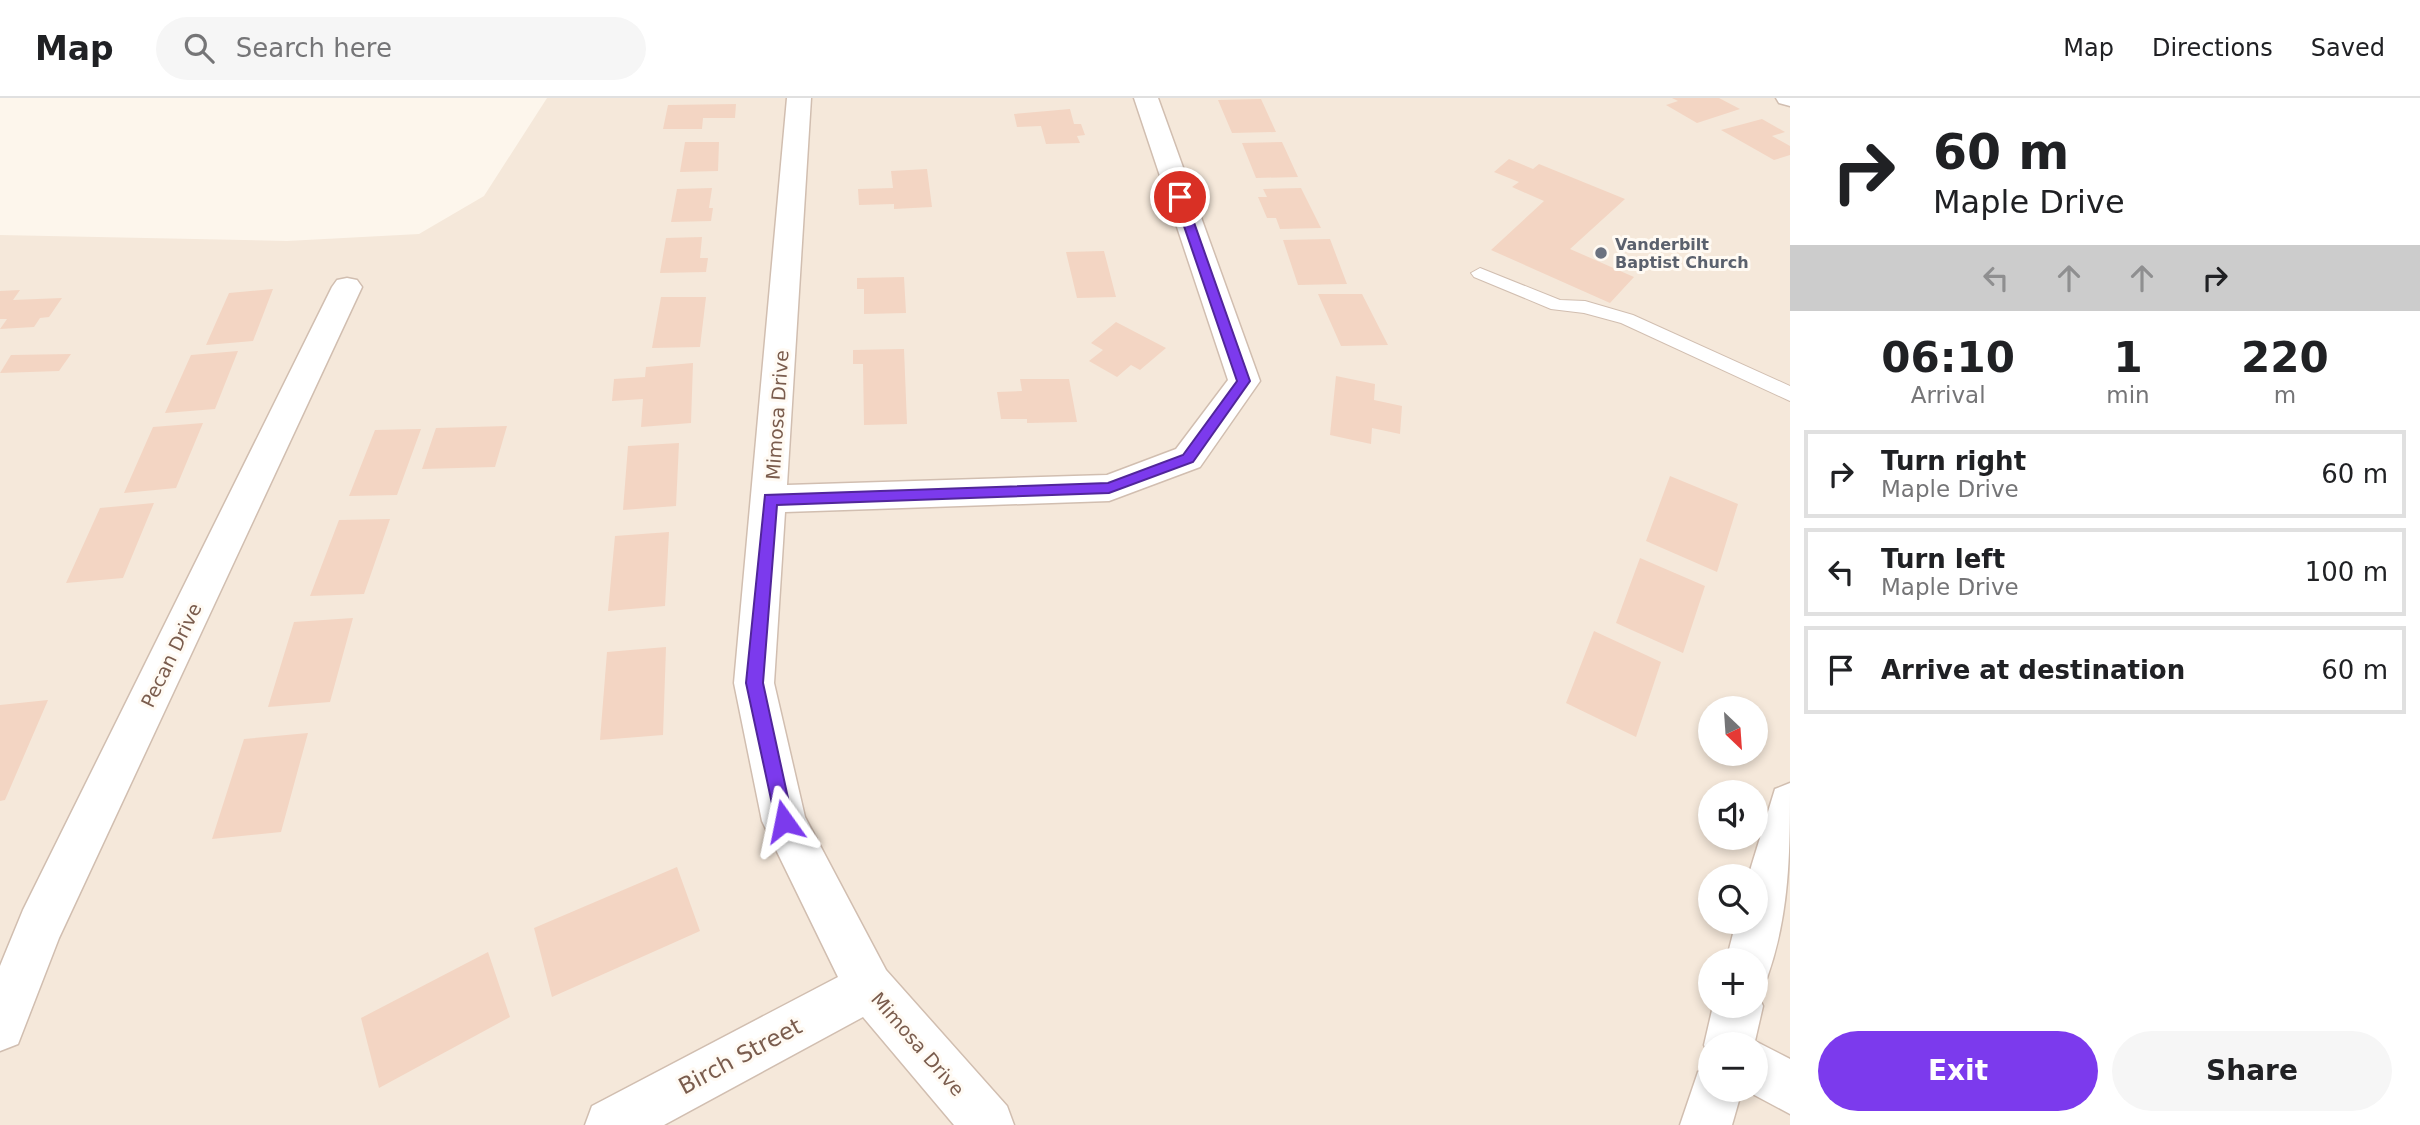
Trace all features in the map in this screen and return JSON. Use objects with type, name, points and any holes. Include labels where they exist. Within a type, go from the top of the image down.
[{"type":"street","name":"Mimosa Drive","points":[[799,98],[771,499],[754,683],[784,821],[869,987],[988,1125]]},
{"type":"street","points":[[771,499],[1109,488],[1188,458],[1244,381],[1146,98]]},
{"type":"street","name":"Pecan Drive","points":[[0,1026],[40,927],[347,287]]},
{"type":"street","points":[[1753,948],[1790,803]]},
{"type":"street","name":"Birch Street","points":[[611,1125],[869,987]]},
{"type":"street","points":[[1768,1075],[1790,1088]]},
{"type":"street","points":[[1706,1125],[1713,1102]]},
{"type":"lane","points":[[1480,273],[1557,305],[1585,307],[1627,320],[1790,394]]},
{"type":"shaded area","points":[[547,98],[1790,98],[1790,1125],[0,1125],[0,235],[287,241],[419,234],[484,196]]},
{"type":"building","points":[[1672,98],[1719,98],[1740,109],[1697,123],[1666,105],[1678,101]]},
{"type":"building","points":[[1261,99],[1276,132],[1232,133],[1218,100]]},
{"type":"building","points":[[736,104],[735,118],[703,118],[702,129],[663,129],[668,105]]},
{"type":"building","points":[[1070,109],[1074,124],[1081,124],[1085,135],[1077,136],[1080,143],[1046,144],[1041,126],[1017,127],[1014,114]]},
{"type":"building","points":[[1762,119],[1785,132],[1772,136],[1790,146],[1790,155],[1774,160],[1721,130]]},
{"type":"building","points":[[685,142],[719,142],[718,171],[680,172]]},
{"type":"building","points":[[1282,142],[1298,177],[1256,178],[1242,143]]},
{"type":"building","points":[[1509,159],[1533,169],[1539,164],[1625,199],[1570,249],[1634,277],[1610,303],[1491,250],[1544,201],[1512,187],[1519,182],[1494,172]]},
{"type":"building","points":[[927,169],[932,207],[894,209],[894,204],[859,205],[858,189],[893,188],[891,171]]},
{"type":"building","points":[[712,188],[709,208],[713,208],[711,221],[671,222],[677,189]]},
{"type":"building","points":[[1301,188],[1321,228],[1280,229],[1276,218],[1267,218],[1258,197],[1267,197],[1263,189]]},
{"type":"building","points":[[702,237],[700,258],[708,258],[706,272],[660,273],[666,238]]},
{"type":"building","points":[[1330,239],[1347,284],[1298,285],[1283,240]]},
{"type":"building","points":[[1104,251],[1116,297],[1077,298],[1066,252]]},
{"type":"building","points":[[904,277],[906,313],[864,314],[864,289],[857,289],[857,278]]},
{"type":"building","points":[[273,289],[253,341],[206,345],[229,293]]},
{"type":"building","points":[[20,290],[13,300],[62,298],[49,317],[40,318],[34,327],[0,329],[7,319],[0,319],[0,291]]},
{"type":"building","points":[[1318,294],[1362,294],[1388,345],[1341,346]]},
{"type":"building","points":[[661,297],[706,297],[700,347],[652,348]]},
{"type":"building","points":[[1116,322],[1166,348],[1140,370],[1131,365],[1117,377],[1089,361],[1103,350],[1091,343]]},
{"type":"building","points":[[904,349],[907,424],[864,425],[863,364],[853,364],[853,350]]},
{"type":"building","points":[[238,351],[215,409],[165,413],[191,355]]},
{"type":"building","points":[[71,354],[59,371],[0,373],[11,355]]},
{"type":"building","points":[[693,363],[691,423],[641,427],[643,399],[612,401],[614,379],[645,377],[646,367]]},
{"type":"building","points":[[1336,376],[1375,384],[1374,400],[1402,406],[1400,434],[1372,428],[1371,444],[1330,435]]},
{"type":"building","points":[[1020,379],[1069,379],[1077,422],[1027,423],[1027,419],[1001,419],[997,392],[1022,391]]},
{"type":"building","points":[[203,423],[176,488],[124,493],[153,427]]},
{"type":"building","points":[[507,426],[495,467],[422,469],[436,428]]},
{"type":"building","points":[[421,429],[397,495],[349,496],[375,430]]},
{"type":"building","points":[[679,443],[676,506],[623,510],[628,446]]},
{"type":"building","points":[[1670,476],[1738,504],[1717,572],[1646,541]]},
{"type":"building","points":[[154,503],[123,578],[66,583],[100,508]]},
{"type":"building","points":[[390,519],[364,594],[310,596],[339,520]]},
{"type":"building","points":[[669,532],[665,606],[608,611],[615,536]]},
{"type":"building","points":[[1640,558],[1705,586],[1683,653],[1616,623]]},
{"type":"building","points":[[353,618],[330,702],[268,707],[294,622]]},
{"type":"building","points":[[1594,631],[1661,662],[1636,737],[1566,703]]},
{"type":"building","points":[[666,647],[663,735],[600,740],[607,652]]},
{"type":"building","points":[[48,700],[5,800],[0,801],[0,705]]},
{"type":"building","points":[[308,733],[281,832],[212,839],[244,739]]},
{"type":"building","points":[[677,867],[700,931],[552,997],[534,928]]},
{"type":"building","points":[[488,952],[510,1017],[379,1088],[361,1018]]},
{"type":"place","name":"Vanderbilt Baptist Church","points":[[1601,253]]},
{"type":"route","points":[[784,821],[754,683],[771,499],[1109,488],[1188,458],[1244,381],[1180,197]]}]
